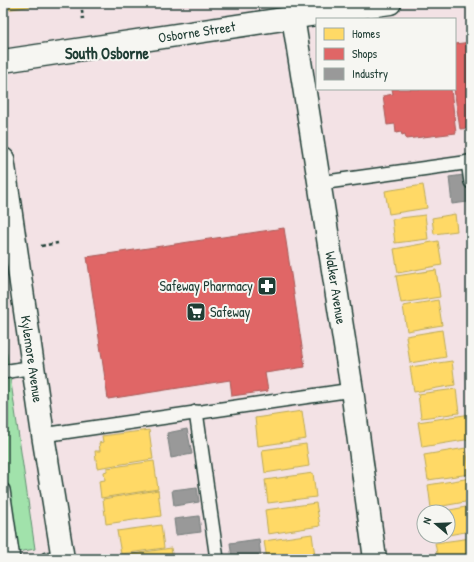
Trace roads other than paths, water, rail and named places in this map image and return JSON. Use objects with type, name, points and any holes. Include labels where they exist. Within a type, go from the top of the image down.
[{"type":"street","name":"Osborne Street","points":[[3,61],[293,17],[362,5],[390,3]]},
{"type":"street","name":"Walker Avenue","points":[[293,17],[352,390],[375,559]]},
{"type":"street","name":"Kylemore Avenue","points":[[3,159],[34,367],[58,558]]},
{"type":"lane","points":[[320,183],[470,162],[471,182]]},
{"type":"lane","points":[[3,372],[34,367]]},
{"type":"lane","points":[[43,435],[352,390]]},
{"type":"lane","points":[[196,412],[217,559]]},
{"type":"lane","points":[[3,490],[13,559]]},
{"type":"place","name":"Safeway Pharmacy","points":[[267,286]]},
{"type":"place","name":"Safeway","points":[[196,312]]},
{"type":"district","name":"South Osborne","points":[[107,53]]}]
